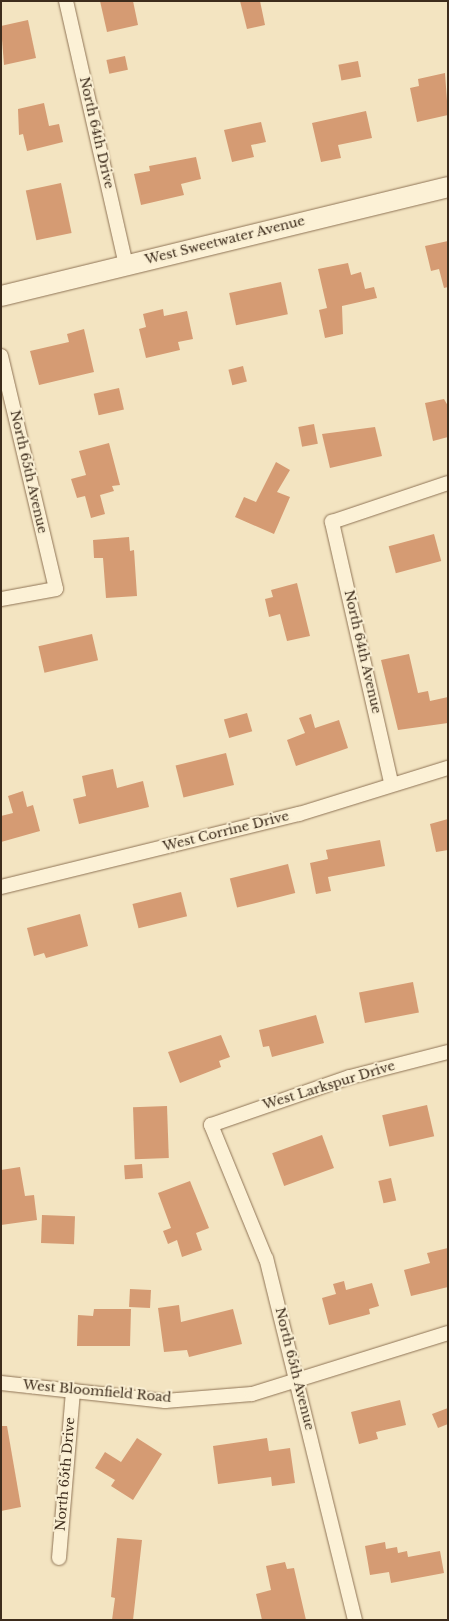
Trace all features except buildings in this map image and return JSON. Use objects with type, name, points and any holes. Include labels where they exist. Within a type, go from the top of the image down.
[{"type":"street","name":"North 64th Drive","points":[[66,1],[126,265]]},
{"type":"street","name":"West Sweetwater Avenue","points":[[1,296],[448,187]]},
{"type":"street","name":"North 65th Avenue","points":[[1,356],[56,589],[1,599]]},
{"type":"street","name":"North 64th Avenue","points":[[391,782],[332,522],[448,483]]},
{"type":"street","name":"West Corrine Drive","points":[[1,887],[299,814],[391,782],[448,768]]},
{"type":"street","name":"West Larkspur Drive","points":[[211,1125],[350,1077],[448,1052]]},
{"type":"street","name":"North 65th Avenue","points":[[211,1125],[266,1259],[355,1620]]},
{"type":"street","name":"West Bloomfield Road","points":[[1,1383],[165,1401],[252,1394],[297,1382],[448,1333]]},
{"type":"street","name":"North 65th Drive","points":[[59,1558],[73,1391]]}]
